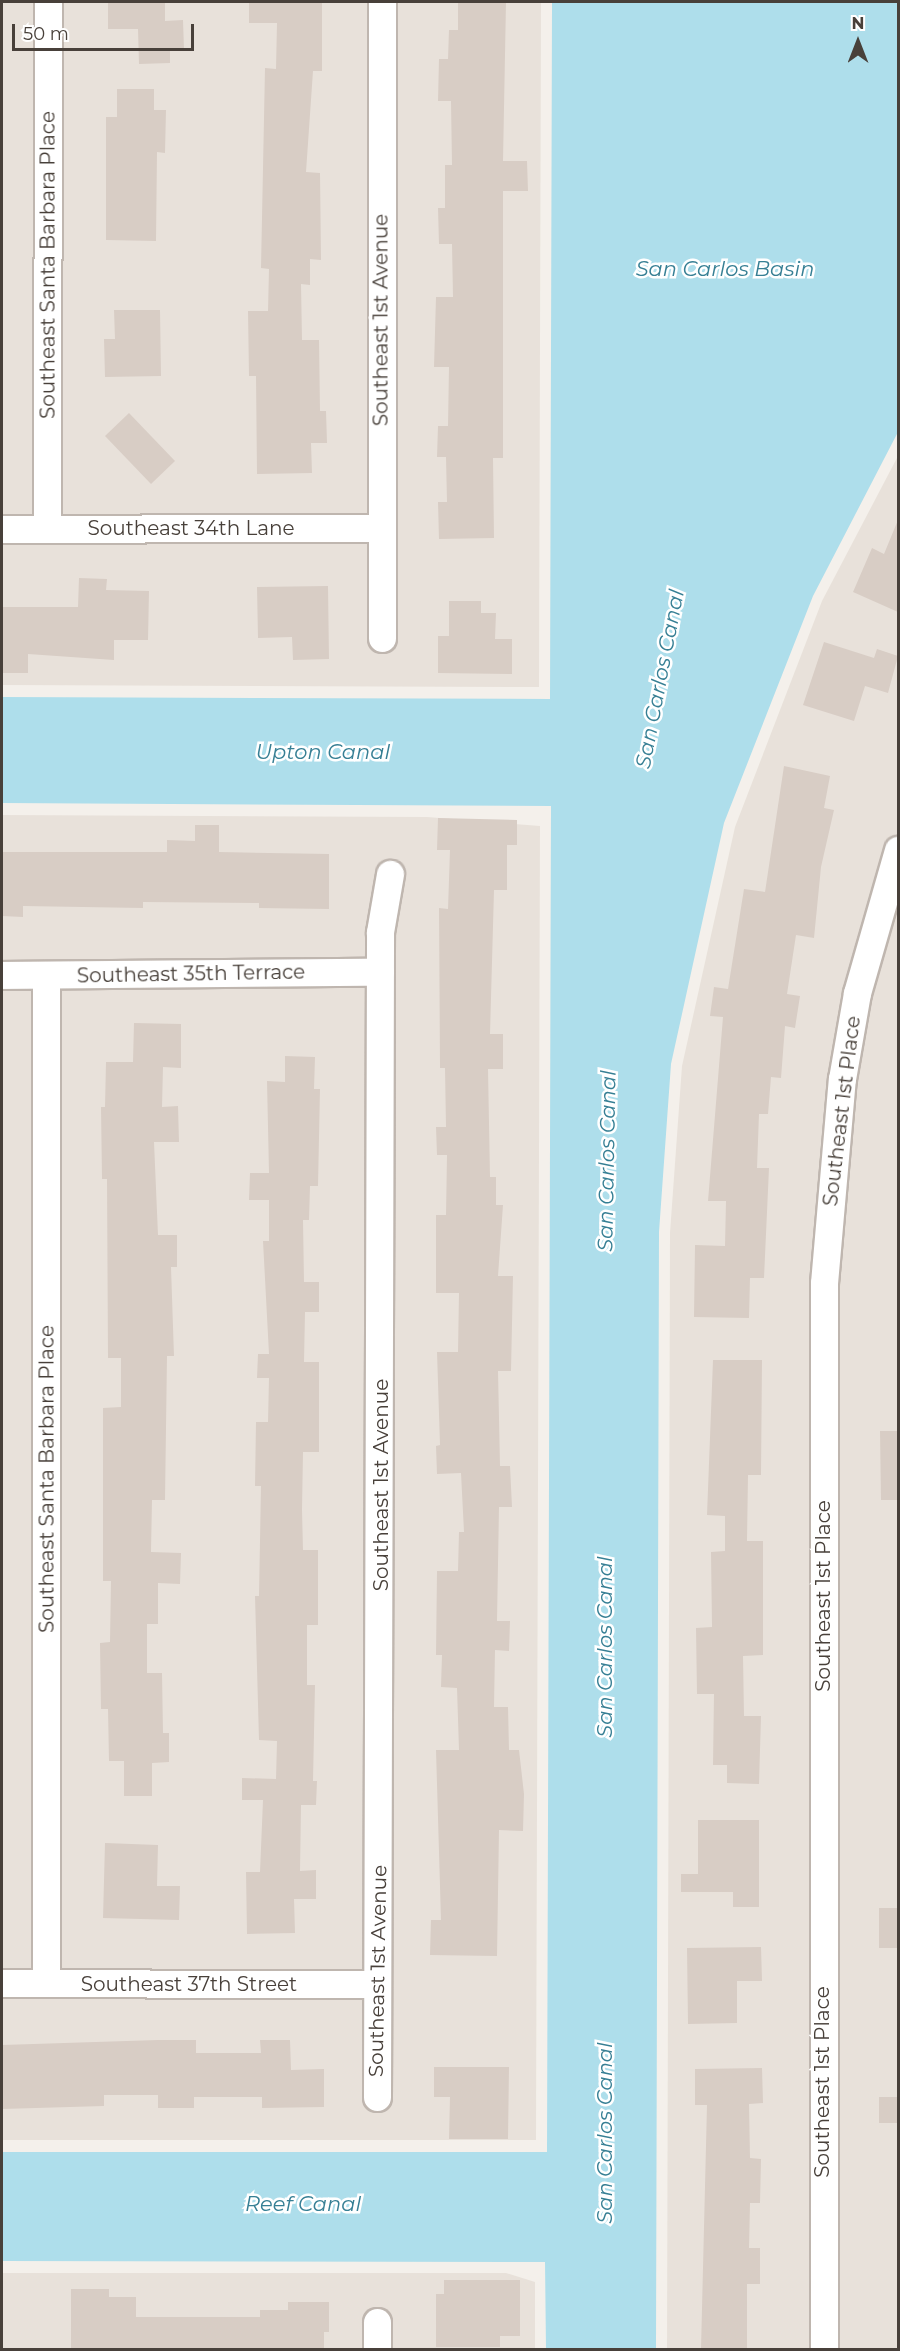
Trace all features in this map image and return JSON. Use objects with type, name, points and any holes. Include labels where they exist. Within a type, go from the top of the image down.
[{"type":"street","name":"Southeast Santa Barbara Place","points":[[47,528],[48,2]]},
{"type":"street","name":"Southeast 1st Avenue","points":[[382,2],[380,528],[382,638]]},
{"type":"street","name":"Southeast 34th Lane","points":[[2,529],[380,528]]},
{"type":"street","name":"Southeast 1st Place","points":[[824,2349],[824,1283],[831,1166],[844,1068],[857,993],[898,850]]},
{"type":"street","name":"Southeast 1st Avenue","points":[[377,2097],[380,932],[390,874]]},
{"type":"street","name":"Southeast 35th Terrace","points":[[2,975],[380,972]]},
{"type":"street","name":"Southeast Santa Barbara Place","points":[[46,976],[46,1983]]},
{"type":"street","name":"Southeast 37th Street","points":[[2,1983],[377,1984]]},
{"type":"street","points":[[377,2322],[377,2349]]},
{"type":"shaded area","points":[[2,2],[541,2],[539,687],[2,685]]},
{"type":"shaded area","points":[[898,456],[898,2349],[667,2350],[670,1233],[682,1066],[735,827],[822,601]]},
{"type":"shaded area","points":[[2,815],[427,817],[540,826],[536,2140],[2,2140]]},
{"type":"shaded area","points":[[2,2273],[506,2273],[535,2282],[535,2349],[2,2350]]},
{"type":"water","points":[[552,2],[898,2],[898,432],[813,596],[724,823],[671,1064],[659,1232],[656,2350],[546,2349],[545,2262],[2,2261],[2,2152],[547,2152],[551,806],[2,803],[2,697],[550,699]]},
{"type":"building","points":[[108,2],[165,2],[165,21],[183,20],[184,50],[170,50],[170,63],[139,64],[138,29],[108,29]]},
{"type":"building","points":[[249,2],[322,2],[322,71],[313,71],[306,172],[320,173],[321,260],[310,259],[310,285],[301,284],[302,340],[319,340],[320,411],[326,411],[327,443],[311,443],[312,473],[257,474],[256,376],[249,376],[248,311],[268,311],[269,269],[261,268],[265,68],[276,69],[277,23],[249,23]]},
{"type":"building","points":[[458,2],[506,2],[503,161],[527,161],[528,191],[503,191],[503,458],[493,458],[494,538],[439,539],[438,502],[447,502],[446,457],[437,457],[438,426],[448,426],[449,367],[434,367],[436,297],[453,297],[452,244],[439,244],[438,208],[445,208],[445,165],[452,165],[451,101],[438,101],[439,59],[448,59],[449,30],[458,30]]},
{"type":"building","points":[[117,89],[154,89],[154,110],[166,110],[165,153],[157,152],[156,241],[106,240],[106,117],[117,117]]},
{"type":"building","points":[[114,310],[160,310],[161,376],[105,377],[104,339],[115,339]]},
{"type":"building","points":[[129,413],[175,461],[151,484],[105,436]]},
{"type":"building","points":[[898,520],[898,612],[853,592],[872,548],[884,554]]},
{"type":"building","points":[[79,578],[107,579],[106,590],[149,591],[148,640],[114,640],[114,660],[28,654],[28,673],[2,673],[2,607],[78,607]]},
{"type":"building","points":[[328,586],[329,659],[293,660],[292,637],[258,638],[257,587]]},
{"type":"building","points":[[449,601],[481,601],[481,613],[496,613],[495,639],[512,639],[512,674],[438,673],[438,636],[449,636]]},
{"type":"building","points":[[824,642],[874,658],[877,649],[898,656],[888,693],[865,686],[854,721],[803,705]]},
{"type":"building","points":[[784,766],[830,776],[824,808],[834,810],[821,867],[814,938],[796,935],[787,994],[800,996],[795,1028],[785,1026],[781,1078],[771,1077],[768,1114],[759,1114],[757,1168],[769,1168],[764,1278],[750,1278],[749,1318],[694,1317],[695,1245],[725,1246],[726,1201],[708,1201],[723,1017],[710,1016],[714,987],[728,989],[744,889],[765,892]]},
{"type":"building","points":[[438,818],[517,820],[517,845],[507,845],[507,890],[494,890],[490,1034],[503,1034],[503,1069],[488,1069],[490,1177],[496,1177],[496,1205],[503,1205],[498,1276],[513,1276],[511,1371],[498,1371],[500,1466],[510,1466],[512,1507],[499,1507],[497,1621],[510,1621],[509,1651],[495,1650],[494,1707],[508,1707],[509,1750],[519,1750],[524,1794],[523,1831],[499,1830],[497,1956],[430,1955],[431,1920],[441,1920],[436,1750],[459,1750],[457,1688],[441,1687],[442,1655],[436,1655],[437,1571],[458,1571],[459,1532],[464,1532],[461,1473],[437,1474],[436,1446],[440,1445],[437,1352],[458,1352],[459,1293],[436,1293],[436,1215],[446,1215],[447,1155],[437,1155],[436,1127],[446,1127],[445,1068],[440,1068],[439,908],[448,909],[450,850],[437,850]]},
{"type":"building","points":[[195,825],[219,825],[219,852],[329,854],[329,909],[259,908],[259,903],[143,902],[143,908],[23,906],[23,917],[2,916],[2,852],[167,852],[167,840],[195,841]]},
{"type":"building","points":[[134,1023],[181,1024],[181,1068],[163,1067],[162,1107],[178,1106],[179,1142],[154,1142],[158,1235],[177,1235],[177,1267],[171,1267],[174,1356],[167,1356],[165,1500],[152,1500],[151,1552],[181,1553],[180,1584],[158,1583],[158,1624],[147,1624],[147,1673],[162,1673],[163,1733],[169,1733],[169,1762],[152,1763],[152,1796],[124,1796],[124,1761],[109,1761],[108,1709],[101,1709],[100,1643],[110,1642],[111,1581],[103,1581],[103,1408],[121,1407],[121,1358],[108,1358],[107,1179],[102,1179],[101,1107],[105,1107],[106,1062],[133,1062]]},
{"type":"building","points":[[285,1056],[315,1057],[314,1089],[320,1089],[318,1186],[310,1186],[309,1220],[303,1220],[304,1282],[319,1282],[319,1312],[305,1312],[304,1362],[319,1362],[319,1452],[303,1452],[303,1550],[318,1550],[318,1625],[307,1625],[307,1685],[315,1685],[313,1781],[317,1781],[316,1805],[301,1805],[300,1871],[316,1870],[316,1899],[294,1899],[295,1933],[247,1934],[246,1872],[260,1872],[263,1800],[242,1800],[242,1778],[276,1779],[277,1741],[259,1740],[255,1596],[259,1596],[261,1486],[255,1486],[256,1422],[268,1422],[269,1378],[257,1378],[258,1354],[269,1354],[263,1241],[269,1241],[269,1200],[249,1200],[250,1173],[269,1173],[267,1081],[285,1082]]},
{"type":"building","points":[[713,1360],[762,1360],[761,1475],[748,1475],[747,1541],[763,1541],[763,1655],[743,1656],[744,1716],[761,1716],[759,1784],[727,1783],[727,1765],[713,1765],[714,1694],[697,1694],[696,1628],[712,1627],[711,1552],[725,1551],[725,1516],[707,1515]]},
{"type":"building","points":[[880,1431],[898,1431],[898,1500],[881,1500]]},
{"type":"building","points":[[698,1820],[759,1820],[759,1907],[733,1907],[733,1892],[681,1892],[681,1874],[698,1874]]},
{"type":"building","points":[[105,1843],[158,1845],[157,1886],[180,1886],[179,1920],[103,1918]]},
{"type":"building","points":[[879,1908],[898,1908],[898,1948],[879,1948]]},
{"type":"building","points":[[761,1947],[762,1981],[737,1981],[737,2023],[688,2024],[687,1948]]},
{"type":"building","points":[[196,2040],[196,2053],[261,2053],[260,2040],[290,2040],[291,2070],[324,2069],[324,2107],[262,2108],[262,2097],[194,2097],[194,2108],[158,2108],[158,2095],[104,2095],[104,2106],[2,2109],[2,2045]]},
{"type":"building","points":[[434,2067],[509,2067],[508,2139],[449,2139],[450,2097],[434,2097]]},
{"type":"building","points":[[762,2068],[763,2103],[749,2104],[750,2158],[761,2159],[760,2203],[750,2203],[749,2248],[760,2248],[760,2284],[747,2284],[747,2349],[701,2349],[707,2105],[695,2105],[695,2069]]},
{"type":"building","points":[[879,2097],[898,2097],[898,2123],[879,2123]]},
{"type":"building","points":[[444,2280],[520,2280],[520,2336],[500,2336],[500,2347],[436,2347],[436,2294],[444,2294]]},
{"type":"building","points":[[71,2289],[109,2289],[109,2297],[136,2297],[136,2317],[260,2317],[260,2310],[288,2310],[288,2302],[329,2302],[329,2332],[324,2332],[324,2349],[71,2349]]},
{"type":"water label","name":"San Carlos Basin","points":[[725,269]]},
{"type":"water label","name":"San Carlos Canal","points":[[660,679]]},
{"type":"water label","name":"Upton Canal","points":[[323,752]]},
{"type":"water label","name":"San Carlos Canal","points":[[607,1161]]},
{"type":"water label","name":"San Carlos Canal","points":[[605,1647]]},
{"type":"water label","name":"San Carlos Canal","points":[[605,2133]]},
{"type":"water label","name":"Reef Canal","points":[[303,2204]]}]
